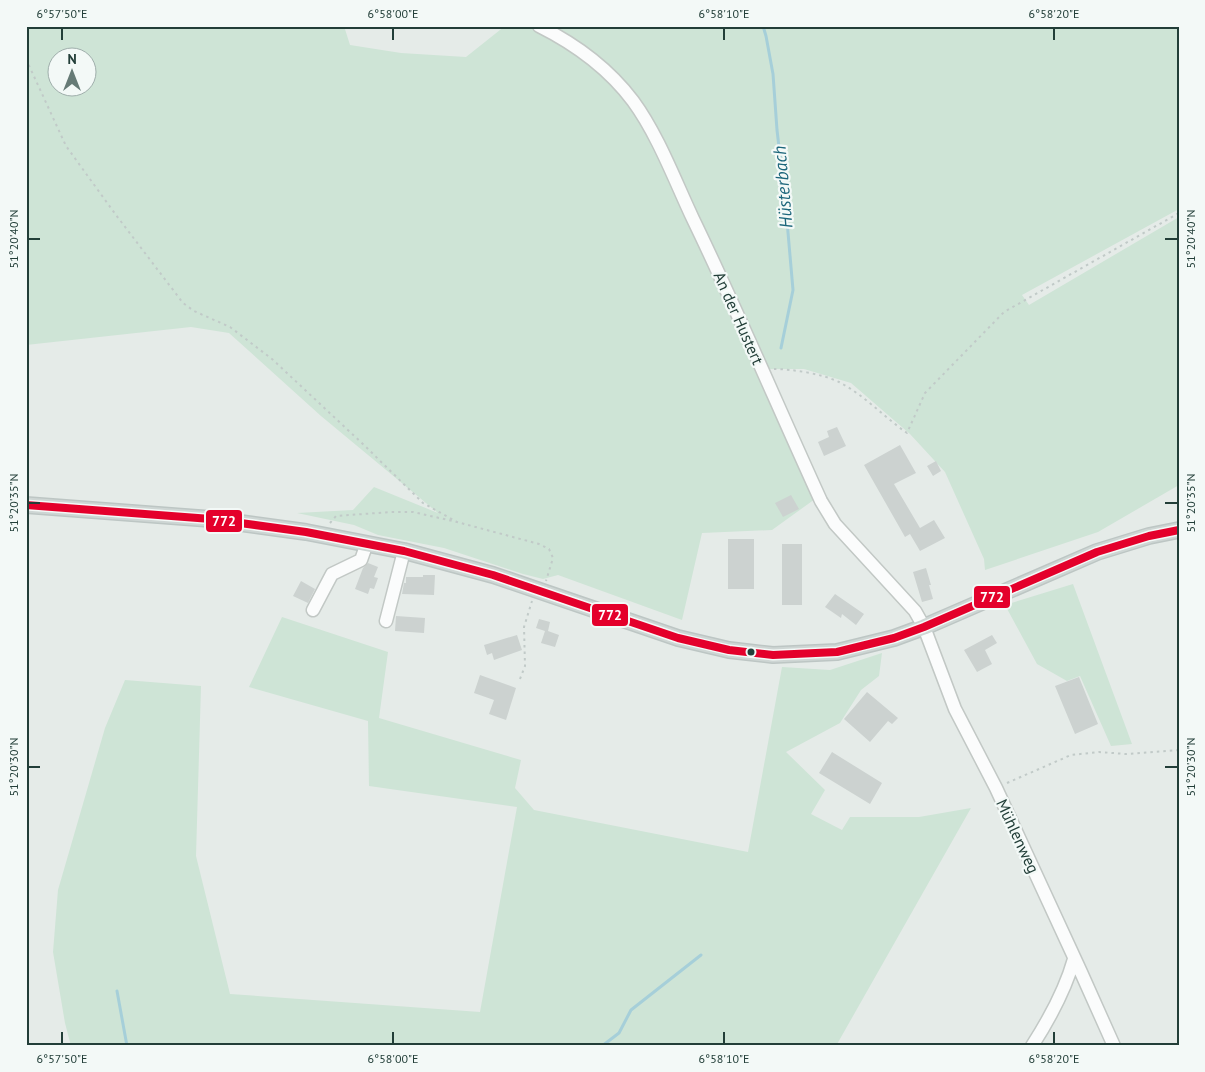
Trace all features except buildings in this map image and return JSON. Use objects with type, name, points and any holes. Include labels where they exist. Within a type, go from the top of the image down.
[{"type":"main road","points":[[26,506],[211,519],[306,532],[404,550],[493,575],[678,638],[729,650],[773,655],[837,652],[894,638],[1097,552],[1149,536],[1179,530]]},
{"type":"street","name":"An der Hustert","points":[[539,26],[578,48],[611,76],[633,101],[652,131],[725,286],[821,501],[835,524],[916,611],[924,626]]},
{"type":"street","points":[[313,610],[332,574],[361,560],[367,544]]},
{"type":"street","points":[[386,621],[404,550]]},
{"type":"street","name":"Mühlenweg","points":[[924,626],[954,709],[996,788],[1114,1046]]},
{"type":"street","points":[[1032,1046],[1057,1004],[1074,959]]},
{"type":"path","points":[[26,59],[66,146],[183,303],[194,311],[230,327],[272,359],[423,503],[457,522]]},
{"type":"path","points":[[762,370],[772,368],[801,372],[838,381],[865,399],[907,433],[925,393],[1004,312],[1179,213]]},
{"type":"path","points":[[996,788],[1071,755],[1099,752],[1126,754],[1179,750]]},
{"type":"green space","points":[[26,26],[344,26],[350,45],[401,53],[466,57],[505,26],[1179,26],[1179,209],[1022,295],[1029,305],[1179,217],[1179,485],[1098,532],[985,570],[984,559],[945,472],[910,434],[851,383],[804,369],[761,369],[815,499],[772,530],[702,533],[682,620],[558,575],[543,579],[444,548],[378,535],[354,525],[297,513],[353,510],[374,487],[438,513],[321,416],[229,333],[191,327],[26,345]]},
{"type":"green space","points":[[1073,584],[1132,744],[1111,746],[1080,676],[1067,681],[1037,664],[1005,605]]},
{"type":"green space","points":[[282,617],[388,652],[379,718],[521,760],[515,788],[534,810],[748,852],[782,667],[830,670],[882,653],[879,676],[861,690],[840,723],[786,752],[825,790],[811,814],[842,830],[850,817],[919,817],[971,808],[836,1046],[71,1046],[65,1023],[53,952],[58,890],[105,728],[125,680],[201,686],[196,856],[230,994],[480,1012],[517,807],[369,786],[368,721],[249,687]]},
{"type":"waterway","name":"Hüsterbach","points":[[763,26],[773,74],[793,290],[781,348]]},
{"type":"waterway","points":[[602,1046],[619,1033],[631,1010],[701,955]]},
{"type":"waterway","points":[[117,991],[127,1046]]},
{"type":"transit line","name":"772","points":[[26,505],[211,519],[306,532],[404,551],[493,575],[678,638],[729,650],[773,655],[837,652],[894,638],[924,627],[1097,552],[1149,536],[1179,530]]}]
